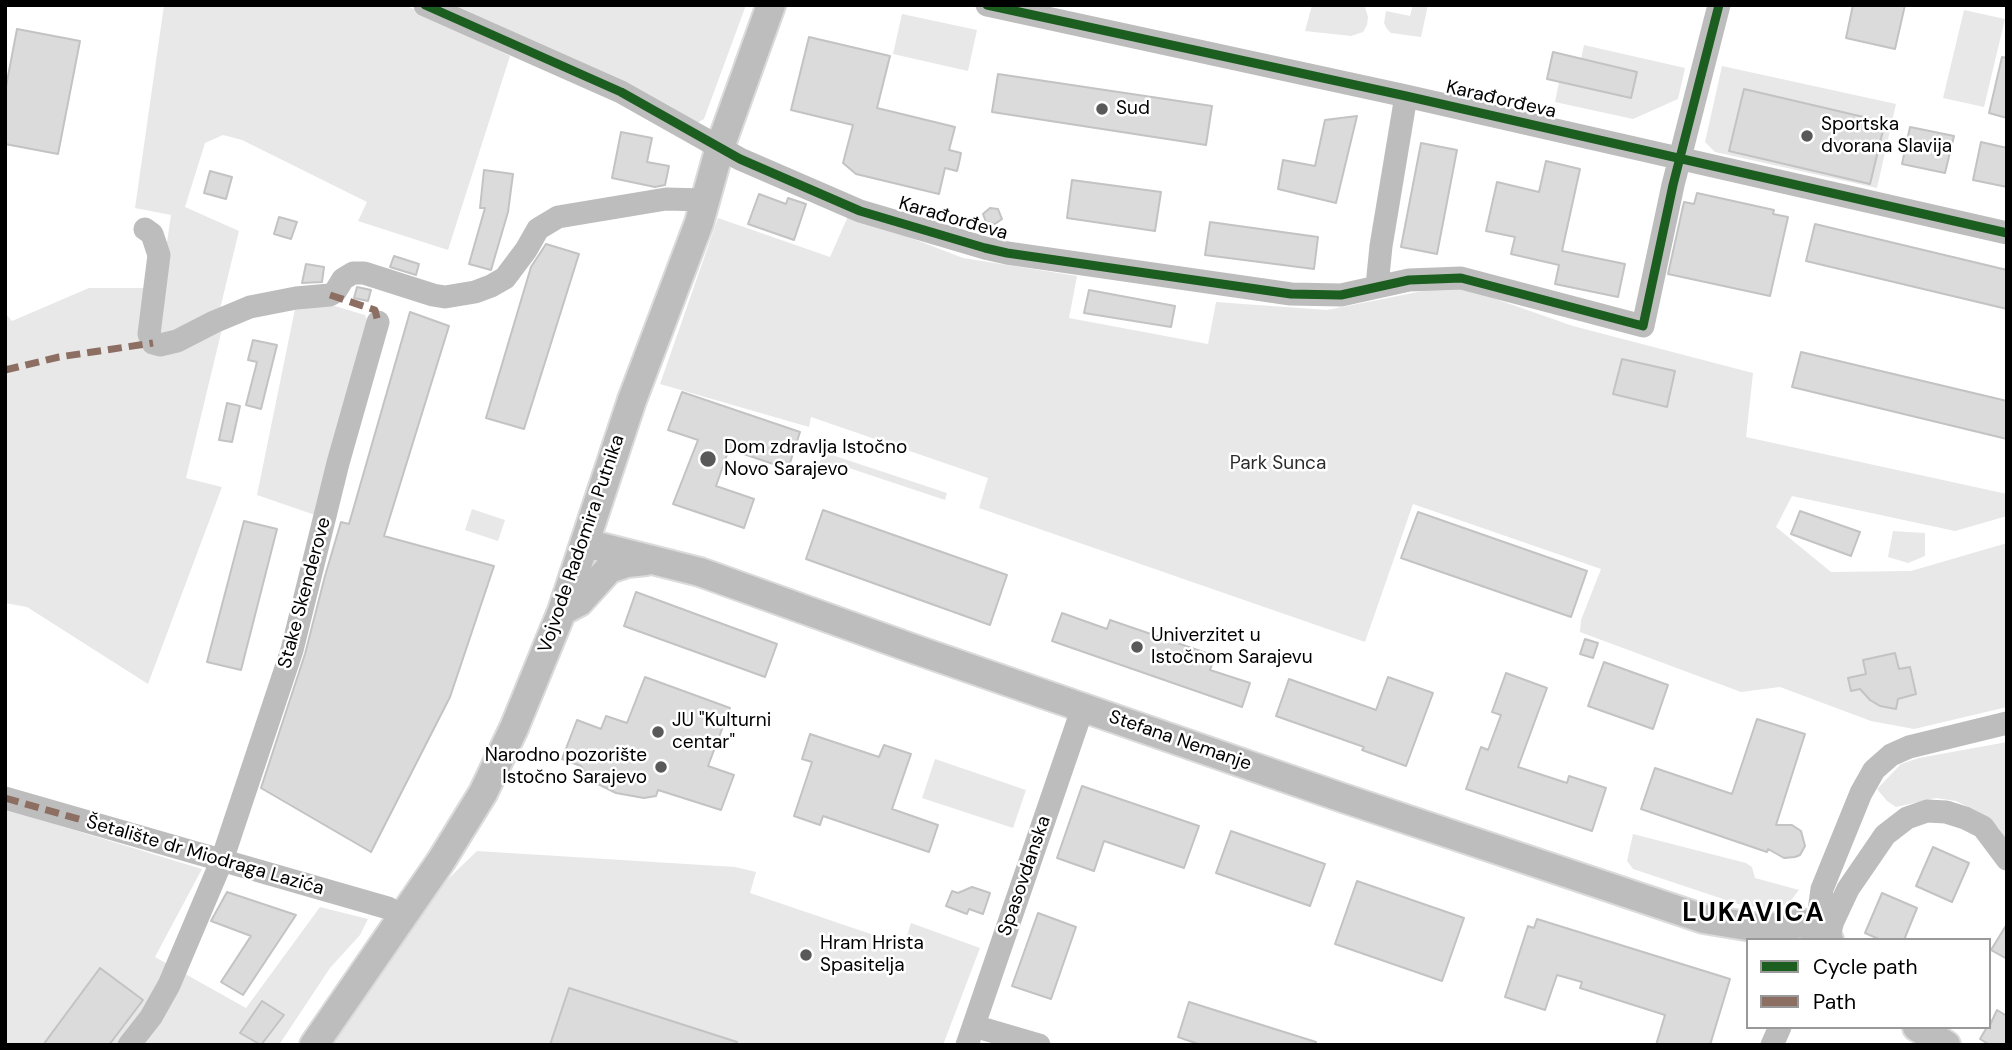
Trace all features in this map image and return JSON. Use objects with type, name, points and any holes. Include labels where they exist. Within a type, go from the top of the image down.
[{"type":"main road","name":"Vojvode Radomira Putnika","points":[[314,1045],[403,917],[482,793],[514,728],[562,611],[632,400],[705,200],[720,147],[771,5]]},
{"type":"main road","name":"Stefana Nemanje","points":[[589,530],[656,559],[761,593],[1343,798],[1704,919],[1780,930],[1808,924],[1826,937]]},
{"type":"main road","points":[[562,611],[579,602],[609,569],[627,563],[656,559]]},
{"type":"main road","name":"Stefana Nemanje","points":[[1704,919],[1746,944]]},
{"type":"main road","points":[[1920,1029],[1946,1045]]},
{"type":"street","name":"Karađorđeva","points":[[425,5],[621,92],[740,159],[860,211],[1006,253],[1291,294],[1341,295],[1425,278],[1461,278],[1643,326],[1680,158]]},
{"type":"street","name":"Karađorđeva","points":[[987,5],[1406,96],[2007,233]]},
{"type":"street","points":[[1680,158],[1719,5]]},
{"type":"street","points":[[1377,286],[1406,96]]},
{"type":"street","points":[[145,229],[152,234],[159,255],[149,334],[153,343],[160,345],[177,341],[250,307],[330,295],[353,273],[365,274],[433,295],[475,292],[505,278],[527,250],[538,229],[558,217],[666,198],[705,200]]},
{"type":"street","name":"Stake Skenderove","points":[[130,1045],[152,1017],[169,985],[222,860],[292,650],[338,463],[377,322]]},
{"type":"street","name":"Spasovdanska","points":[[970,1035],[1083,707]]},
{"type":"street","points":[[1780,930],[1803,915],[1822,889],[1861,793],[1874,770],[1891,755],[1931,741],[2007,723]]},
{"type":"street","name":"Šetalište dr Miodraga Lazića","points":[[5,798],[388,908],[403,917]]},
{"type":"street","points":[[1826,937],[1847,888],[1885,835],[1907,818],[1927,811],[1946,812],[1965,818],[1983,827],[2007,859]]},
{"type":"street","points":[[1822,889],[1819,911],[1826,937]]},
{"type":"street","points":[[970,1035],[1039,1045]]},
{"type":"green space","points":[[164,5],[405,5],[510,56],[448,250],[358,221],[367,202],[242,140],[223,135],[205,143],[185,207],[239,231],[220,309],[165,338],[154,331],[171,215],[135,208]]},
{"type":"green space","points":[[441,5],[746,5],[704,119],[697,123]]},
{"type":"green space","points":[[1312,5],[1365,7],[1367,25],[1363,32],[1351,36],[1305,31]]},
{"type":"green space","points":[[1413,5],[1428,5],[1421,37],[1391,33],[1384,23],[1386,11],[1410,16]]},
{"type":"green space","points":[[1964,10],[2005,19],[1984,107],[1943,98]]},
{"type":"green space","points":[[902,14],[977,30],[968,71],[893,54]]},
{"type":"green space","points":[[1584,45],[1685,68],[1678,99],[1633,119],[1555,102],[1559,82],[1631,98],[1637,72],[1581,59]]},
{"type":"green space","name":"Sportska dvorana Slavija","points":[[1722,66],[1896,104],[1877,188],[1715,152],[1705,142]]},
{"type":"green space","name":"Park Sunca","points":[[849,214],[963,258],[1077,276],[1069,318],[1208,344],[1216,302],[1327,310],[1433,289],[1467,289],[1573,326],[1753,373],[1746,437],[2007,494],[2007,516],[1955,531],[1792,496],[1776,527],[1831,572],[1911,571],[2007,543],[2007,707],[1914,729],[1871,721],[1780,687],[1741,692],[1580,632],[1581,620],[1601,569],[1413,504],[1365,642],[979,508],[988,478],[811,417],[809,427],[660,384],[718,218],[830,257]]},
{"type":"green space","points":[[89,288],[144,288],[141,340],[223,325],[186,478],[222,487],[148,684],[27,607],[5,603],[5,313],[12,321]]},
{"type":"green space","points":[[328,304],[365,315],[368,323],[315,515],[257,495],[295,309]]},
{"type":"green space","points":[[823,452],[947,493],[945,500],[837,464],[833,473],[818,468]]},
{"type":"green space","points":[[472,509],[505,520],[498,541],[465,530]]},
{"type":"green space","points":[[1893,531],[1925,533],[1925,556],[1908,563],[1888,557]]},
{"type":"green space","points":[[2007,742],[2007,841],[1998,827],[1978,812],[1956,801],[1936,798],[1896,807],[1877,789],[1901,764],[1919,758]]},
{"type":"green space","points":[[935,759],[1026,790],[1013,828],[922,798]]},
{"type":"green space","points":[[5,809],[202,869],[155,957],[246,1008],[320,907],[368,919],[360,935],[330,968],[279,1045],[5,1045]]},
{"type":"green space","points":[[1633,834],[1746,863],[1752,867],[1755,878],[1799,890],[1788,904],[1768,909],[1738,904],[1633,869],[1627,861]]},
{"type":"green space","points":[[477,851],[735,867],[756,872],[750,893],[904,945],[911,923],[980,948],[943,1045],[329,1045],[447,880]]},
{"type":"building","points":[[1853,5],[1905,5],[1895,49],[1846,38]]},
{"type":"building","points":[[17,29],[80,41],[58,154],[5,144],[5,92]]},
{"type":"building","points":[[809,37],[890,56],[877,108],[955,127],[949,150],[961,153],[959,163],[957,171],[945,168],[939,194],[856,174],[843,163],[853,125],[791,110]]},
{"type":"building","points":[[1553,52],[1637,72],[1631,98],[1547,79]]},
{"type":"building","points":[[2002,57],[2007,58],[2007,118],[1989,113]]},
{"type":"building","name":"Sud","points":[[998,74],[1212,106],[1206,145],[992,112]]},
{"type":"building","name":"Sportska dvorana Slavija","points":[[1744,89],[1885,122],[1870,184],[1729,151]]},
{"type":"building","points":[[1357,116],[1336,203],[1278,189],[1283,160],[1315,166],[1325,120]]},
{"type":"building","points":[[1910,127],[1954,136],[1945,173],[1902,164]]},
{"type":"building","points":[[621,132],[652,138],[647,162],[669,166],[665,185],[655,187],[612,178]]},
{"type":"building","points":[[1981,142],[2007,148],[2007,187],[1973,180]]},
{"type":"building","points":[[1421,143],[1457,150],[1437,254],[1401,247]]},
{"type":"building","points":[[1546,161],[1580,169],[1562,251],[1625,264],[1618,297],[1555,284],[1559,265],[1511,254],[1515,237],[1486,231],[1497,182],[1539,192]]},
{"type":"building","points":[[484,170],[513,174],[508,212],[491,270],[469,264],[485,208],[480,208]]},
{"type":"building","points":[[210,171],[232,177],[226,199],[204,193]]},
{"type":"building","points":[[1072,180],[1161,192],[1155,231],[1067,218]]},
{"type":"building","points":[[1697,193],[1774,210],[1773,214],[1788,217],[1770,296],[1668,274],[1684,202],[1694,204]]},
{"type":"building","points":[[759,194],[786,204],[788,198],[806,204],[794,240],[748,224]]},
{"type":"building","points":[[990,208],[998,209],[1002,219],[995,224],[986,222],[983,214]]},
{"type":"building","points":[[279,217],[297,222],[291,239],[274,234]]},
{"type":"building","points":[[1210,222],[1318,237],[1314,269],[1205,255]]},
{"type":"building","points":[[1815,224],[2007,270],[2007,309],[1806,261]]},
{"type":"building","points":[[546,244],[579,254],[524,429],[486,418],[531,267]]},
{"type":"building","points":[[394,256],[419,264],[416,275],[390,267]]},
{"type":"building","points":[[306,264],[324,267],[322,282],[302,283]]},
{"type":"building","points":[[357,287],[371,290],[368,301],[354,298]]},
{"type":"building","points":[[1089,290],[1175,306],[1171,327],[1084,313]]},
{"type":"building","points":[[410,312],[449,326],[384,536],[494,566],[450,697],[371,852],[261,788],[305,654],[341,522],[349,524]]},
{"type":"building","points":[[253,340],[277,345],[261,409],[246,405],[257,362],[248,360]]},
{"type":"building","points":[[1801,352],[2007,401],[2007,439],[1792,387]]},
{"type":"building","points":[[1622,359],[1675,371],[1667,407],[1613,394]]},
{"type":"building","name":"Dom zdravlja Istočno Novo Sarajevo","points":[[682,392],[800,432],[788,469],[729,449],[716,486],[754,499],[744,528],[673,504],[698,440],[668,430]]},
{"type":"building","points":[[227,403],[240,406],[232,442],[219,440]]},
{"type":"building","points":[[823,510],[1007,575],[990,625],[806,559]]},
{"type":"building","points":[[1800,511],[1860,532],[1851,556],[1791,534]]},
{"type":"building","points":[[1418,512],[1587,571],[1571,617],[1401,558]]},
{"type":"building","points":[[244,521],[277,529],[241,670],[207,662]]},
{"type":"building","points":[[636,592],[777,644],[765,677],[624,626]]},
{"type":"building","points":[[1062,613],[1107,629],[1110,620],[1215,656],[1210,670],[1250,683],[1242,707],[1052,641]]},
{"type":"building","points":[[1585,639],[1598,643],[1593,658],[1580,654]]},
{"type":"building","points":[[1895,653],[1899,669],[1910,667],[1916,694],[1898,699],[1896,709],[1880,706],[1860,689],[1851,691],[1848,678],[1866,674],[1863,660]]},
{"type":"building","points":[[1604,662],[1668,685],[1653,729],[1588,706]]},
{"type":"building","points":[[1506,673],[1547,688],[1518,767],[1567,783],[1569,776],[1606,788],[1592,831],[1466,789],[1481,747],[1488,750],[1501,715],[1492,712]]},
{"type":"building","points":[[645,677],[730,708],[708,766],[734,775],[721,810],[658,790],[656,796],[644,798],[616,793],[590,780],[581,766],[562,759],[577,720],[601,729],[606,716],[627,723]]},
{"type":"building","points":[[1388,677],[1433,693],[1406,766],[1362,750],[1364,747],[1276,716],[1289,679],[1376,710]]},
{"type":"building","points":[[1757,719],[1805,734],[1776,825],[1792,825],[1801,831],[1805,846],[1800,855],[1784,858],[1768,849],[1767,852],[1641,809],[1655,768],[1732,794]]},
{"type":"building","points":[[810,734],[879,757],[884,745],[911,754],[892,809],[938,825],[929,852],[823,816],[820,825],[794,816],[812,762],[802,759]]},
{"type":"building","points":[[1082,786],[1199,826],[1184,868],[1104,841],[1094,871],[1057,858]]},
{"type":"building","points":[[1231,831],[1325,864],[1310,906],[1216,873]]},
{"type":"building","points":[[1933,847],[1969,863],[1952,902],[1916,886]]},
{"type":"building","points":[[1357,881],[1464,918],[1442,981],[1335,944]]},
{"type":"building","points":[[972,887],[990,893],[983,914],[969,909],[967,914],[946,906],[952,891],[958,893]]},
{"type":"building","points":[[227,892],[296,915],[243,995],[221,982],[251,936],[211,921]]},
{"type":"building","points":[[1882,893],[1917,908],[1905,938],[1876,938],[1865,933]]},
{"type":"building","points":[[1038,913],[1076,927],[1051,999],[1012,986]]},
{"type":"building","points":[[1537,919],[1730,979],[1710,1045],[1656,1045],[1665,1015],[1580,988],[1582,982],[1557,975],[1545,1010],[1505,997],[1528,926],[1534,928]]},
{"type":"building","points":[[2007,924],[2007,959],[1991,950]]},
{"type":"building","points":[[100,968],[143,1000],[109,1045],[43,1045]]},
{"type":"building","points":[[569,988],[737,1042],[736,1045],[550,1045]]},
{"type":"building","points":[[262,1001],[284,1015],[261,1045],[240,1033]]},
{"type":"building","points":[[1189,1002],[1316,1042],[1315,1045],[1201,1045],[1178,1037]]},
{"type":"building","points":[[1997,1010],[2007,1016],[2007,1045],[1990,1045],[1980,1039],[1986,1029],[1991,1029]]},
{"type":"marked path","points":[[330,295],[375,310],[378,322]]},
{"type":"marked path","points":[[5,370],[59,357],[153,343]]},
{"type":"marked path","points":[[5,798],[222,860]]},
{"type":"cycle path","points":[[425,5],[621,92],[740,159],[860,211],[985,248],[1291,294],[1341,295],[1409,280],[1461,278],[1643,326],[1673,185],[1719,5]]},
{"type":"cycle path","points":[[987,5],[1406,96],[2007,233]]},
{"type":"place","name":"Sud","points":[[1102,109]]},
{"type":"place","name":"Sportska dvorana Slavija","points":[[1807,136]]},
{"type":"place","name":"Dom zdravlja Istočno Novo Sarajevo","points":[[708,459]]},
{"type":"place","name":"Univerzitet u Istočnom Sarajevu","points":[[1137,647]]},
{"type":"place","name":"JU \"Kulturni centar\"","points":[[658,732]]},
{"type":"place","name":"Narodno pozorište Istočno Sarajevo","points":[[661,767]]},
{"type":"place","name":"Hram Hrista Spasitelja","points":[[806,955]]},
{"type":"district","name":"LUKAVICA","points":[[1754,914]]}]
